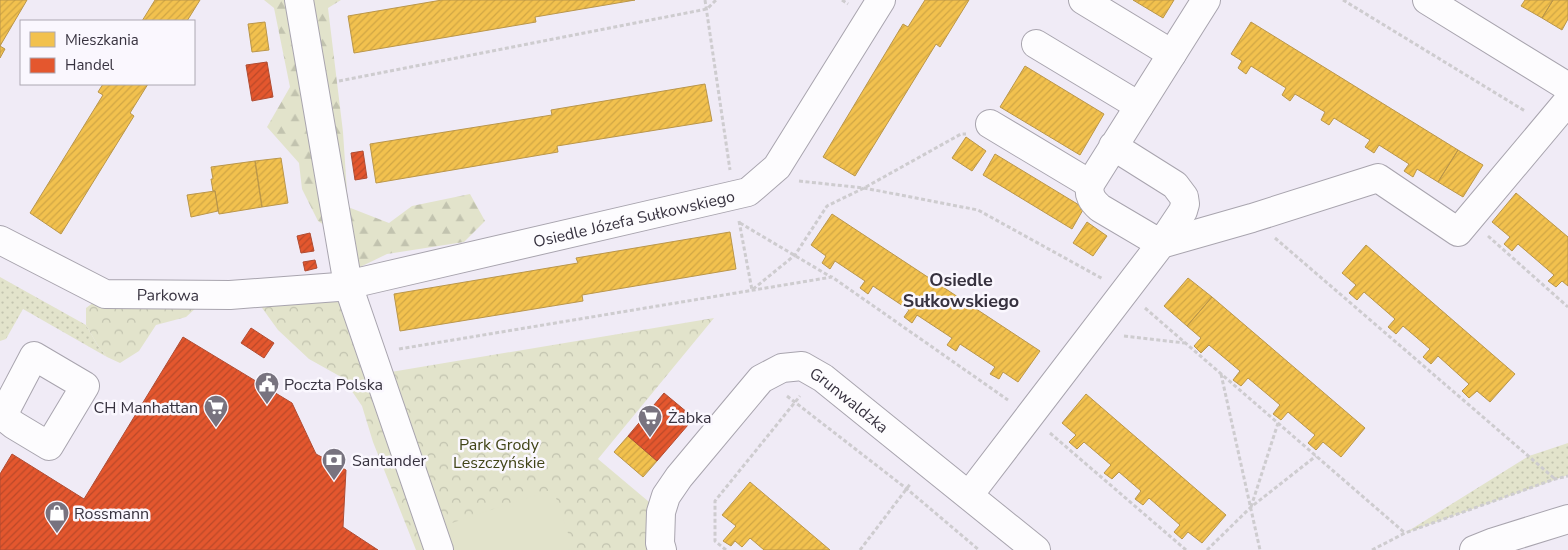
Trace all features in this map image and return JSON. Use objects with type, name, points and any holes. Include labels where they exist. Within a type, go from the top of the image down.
[{"type":"street","points":[[299,0],[348,285],[439,550]]},
{"type":"street","name":"Osiedle Józefa Sułkowskiego","points":[[348,285],[748,192],[777,167],[881,0]]},
{"type":"street","points":[[1083,0],[1172,54]]},
{"type":"street","points":[[1206,0],[1090,184],[1090,197],[1100,208],[1161,244],[1252,218],[1378,178],[1458,232],[1568,101]]},
{"type":"street","points":[[1426,0],[1568,87]]},
{"type":"street","points":[[1036,44],[1139,106]]},
{"type":"street","points":[[990,124],[1090,184]]},
{"type":"street","points":[[969,495],[1161,244],[1183,211],[1184,197],[1176,185],[1113,146]]},
{"type":"street","name":"Parkowa","points":[[0,240],[105,294],[230,295],[338,288],[348,285]]},
{"type":"street","name":"Grunwaldzka","points":[[664,548],[661,512],[666,496],[679,477],[761,379],[782,368],[802,366],[817,374],[928,461],[1036,550]]},
{"type":"street","points":[[1474,550],[1568,519]]},
{"type":"path","points":[[705,0],[734,195],[752,290],[794,255],[827,206],[864,188],[961,134],[972,133],[981,136],[990,124]]},
{"type":"path","points":[[314,86],[707,9],[716,0]]},
{"type":"path","points":[[1343,0],[1548,125]]},
{"type":"path","points":[[764,178],[864,188],[978,210],[1125,291],[1406,533]]},
{"type":"path","points":[[1252,218],[1555,479]]},
{"type":"path","points":[[1469,219],[1568,307]]},
{"type":"path","points":[[739,222],[832,277]]},
{"type":"path","points":[[1092,333],[1185,343]]},
{"type":"path","points":[[726,550],[715,541],[715,501],[817,374]]},
{"type":"path","points":[[1221,374],[1260,550]]},
{"type":"path","points":[[761,379],[796,402],[907,489],[979,550]]},
{"type":"path","points":[[1251,507],[1278,423]]},
{"type":"path","points":[[1207,550],[1251,507],[1316,456]]},
{"type":"path","points":[[860,550],[928,461]]},
{"type":"path","points":[[1372,550],[1406,533],[1568,476]]},
{"type":"green space","points":[[264,0],[341,0],[328,8],[343,132],[348,207],[389,223],[412,206],[470,194],[485,221],[464,242],[387,254],[356,269],[339,235],[318,221],[302,189],[299,163],[267,127],[290,87],[274,8]]},
{"type":"green space","points":[[0,277],[86,325],[107,357],[23,309],[6,339],[0,341]]},
{"type":"green space","name":"Park Grody Leszczyńskie","points":[[348,285],[379,374],[714,318],[598,459],[661,512],[664,550],[416,550],[373,442],[362,406],[343,378],[309,359],[278,330],[252,294]]},
{"type":"green space","points":[[105,294],[197,307],[186,317],[156,325],[139,351],[120,363],[107,357],[86,325],[86,308]]},
{"type":"green space","points":[[1568,443],[1568,475],[1405,533],[1529,456]]},
{"type":"green space","points":[[553,489],[573,548],[568,550],[455,550],[446,525]]},
{"type":"building: Mieszkania","points":[[0,0],[27,0],[0,46]]},
{"type":"building: Mieszkania","points":[[155,0],[200,0],[188,20],[143,20]]},
{"type":"building: Mieszkania","points":[[442,0],[635,0],[535,17],[536,22],[354,53],[348,16]]},
{"type":"building: Mieszkania","points":[[925,0],[969,0],[940,47],[936,44],[855,176],[823,157],[903,24],[908,27]]},
{"type":"building: Mieszkania","points":[[1133,0],[1174,0],[1163,18]]},
{"type":"building: Mieszkania","points":[[1525,0],[1553,0],[1542,18],[1521,6]]},
{"type":"building: Mieszkania","points":[[1553,0],[1568,0],[1568,19],[1562,30],[1542,18]]},
{"type":"building: Mieszkania","points":[[265,22],[269,50],[252,52],[248,24]]},
{"type":"building: Mieszkania","points":[[1251,22],[1458,150],[1438,182],[1417,169],[1413,177],[1404,171],[1409,164],[1379,145],[1374,153],[1365,147],[1370,140],[1334,118],[1329,125],[1321,120],[1325,112],[1295,94],[1290,101],[1282,95],[1286,88],[1251,66],[1246,74],[1238,68],[1242,61],[1231,54]]},
{"type":"building: Mieszkania","points":[[0,46],[5,49],[0,58]]},
{"type":"building: Mieszkania","points":[[1025,66],[1104,114],[1080,155],[1000,107]]},
{"type":"building: Mieszkania","points":[[705,84],[712,121],[557,146],[558,152],[376,183],[370,144],[552,115],[551,110]]},
{"type":"building: Mieszkania","points":[[102,85],[147,85],[130,113],[134,116],[61,234],[30,213],[103,95],[98,92]]},
{"type":"building: Mieszkania","points":[[966,137],[986,151],[972,171],[952,158]]},
{"type":"building: Mieszkania","points":[[1458,150],[1483,165],[1463,197],[1438,182]]},
{"type":"building: Mieszkania","points":[[995,154],[1084,208],[1072,229],[983,175]]},
{"type":"building: Mieszkania","points":[[281,158],[288,203],[262,207],[255,161]]},
{"type":"building: Mieszkania","points":[[255,161],[262,207],[219,214],[215,191],[213,191],[211,167]]},
{"type":"building: Mieszkania","points":[[215,191],[218,211],[191,217],[187,195]]},
{"type":"building: Mieszkania","points":[[1516,193],[1568,237],[1568,286],[1562,281],[1556,287],[1548,281],[1554,275],[1518,244],[1512,251],[1504,244],[1510,237],[1492,222]]},
{"type":"building: Mieszkania","points":[[832,214],[1040,351],[1018,382],[1003,372],[999,379],[990,374],[995,367],[960,344],[956,351],[947,345],[952,338],[917,315],[912,323],[904,317],[909,310],[873,286],[868,294],[860,288],[865,281],[835,261],[830,269],[822,263],[826,256],[811,245]]},
{"type":"building: Mieszkania","points":[[1087,222],[1107,236],[1093,256],[1073,243]]},
{"type":"building: Mieszkania","points":[[730,232],[736,269],[582,295],[583,301],[400,331],[394,294],[578,263],[576,258]]},
{"type":"building: Mieszkania","points":[[1366,245],[1515,374],[1490,402],[1477,391],[1469,398],[1462,391],[1469,384],[1438,356],[1431,364],[1423,357],[1430,349],[1403,326],[1396,334],[1388,327],[1395,319],[1364,292],[1357,300],[1349,293],[1356,285],[1342,273]]},
{"type":"building: Mieszkania","points":[[1188,278],[1212,297],[1187,326],[1164,306]]},
{"type":"building: Mieszkania","points":[[1212,297],[1365,428],[1341,457],[1323,442],[1316,450],[1308,443],[1315,435],[1288,412],[1281,420],[1273,414],[1280,405],[1248,378],[1241,386],[1233,380],[1240,371],[1209,345],[1201,353],[1194,346],[1201,338],[1187,326]]},
{"type":"building: Mieszkania","points":[[1086,394],[1226,515],[1202,543],[1188,532],[1182,539],[1174,532],[1180,525],[1149,498],[1143,505],[1135,499],[1141,491],[1119,472],[1112,479],[1104,473],[1111,465],[1084,442],[1077,449],[1069,442],[1076,435],[1062,423]]},
{"type":"building: Mieszkania","points":[[628,436],[657,461],[643,477],[614,452]]},
{"type":"building: Mieszkania","points":[[750,482],[830,550],[764,550],[750,538],[742,547],[735,541],[731,546],[723,541],[736,526],[722,515]]},
{"type":"building: Handel","points":[[267,62],[273,97],[252,101],[246,65]]},
{"type":"building: Handel","points":[[363,151],[367,178],[355,180],[351,153]]},
{"type":"building: Handel","points":[[310,233],[314,251],[301,253],[297,236]]},
{"type":"building: Handel","points":[[315,260],[317,268],[305,271],[303,262]]},
{"type":"building: Handel","points":[[251,328],[274,343],[264,358],[241,343]]},
{"type":"building: Handel","name":"CH Manhattan","points":[[183,337],[292,403],[316,454],[346,470],[343,527],[378,550],[0,550],[0,474],[12,454],[84,499]]},
{"type":"building: Handel","points":[[664,393],[694,418],[657,461],[628,436]]},
{"type":"place","name":"Poczta Polska","points":[[267,405]]},
{"type":"place","name":"CH Manhattan","points":[[216,428]]},
{"type":"place","name":"Żabka","points":[[650,438]]},
{"type":"place","name":"Santander","points":[[334,481]]},
{"type":"place","name":"Rossmann","points":[[57,534]]},
{"type":"district","name":"Osiedle Sułkowskiego","points":[[961,290]]}]
